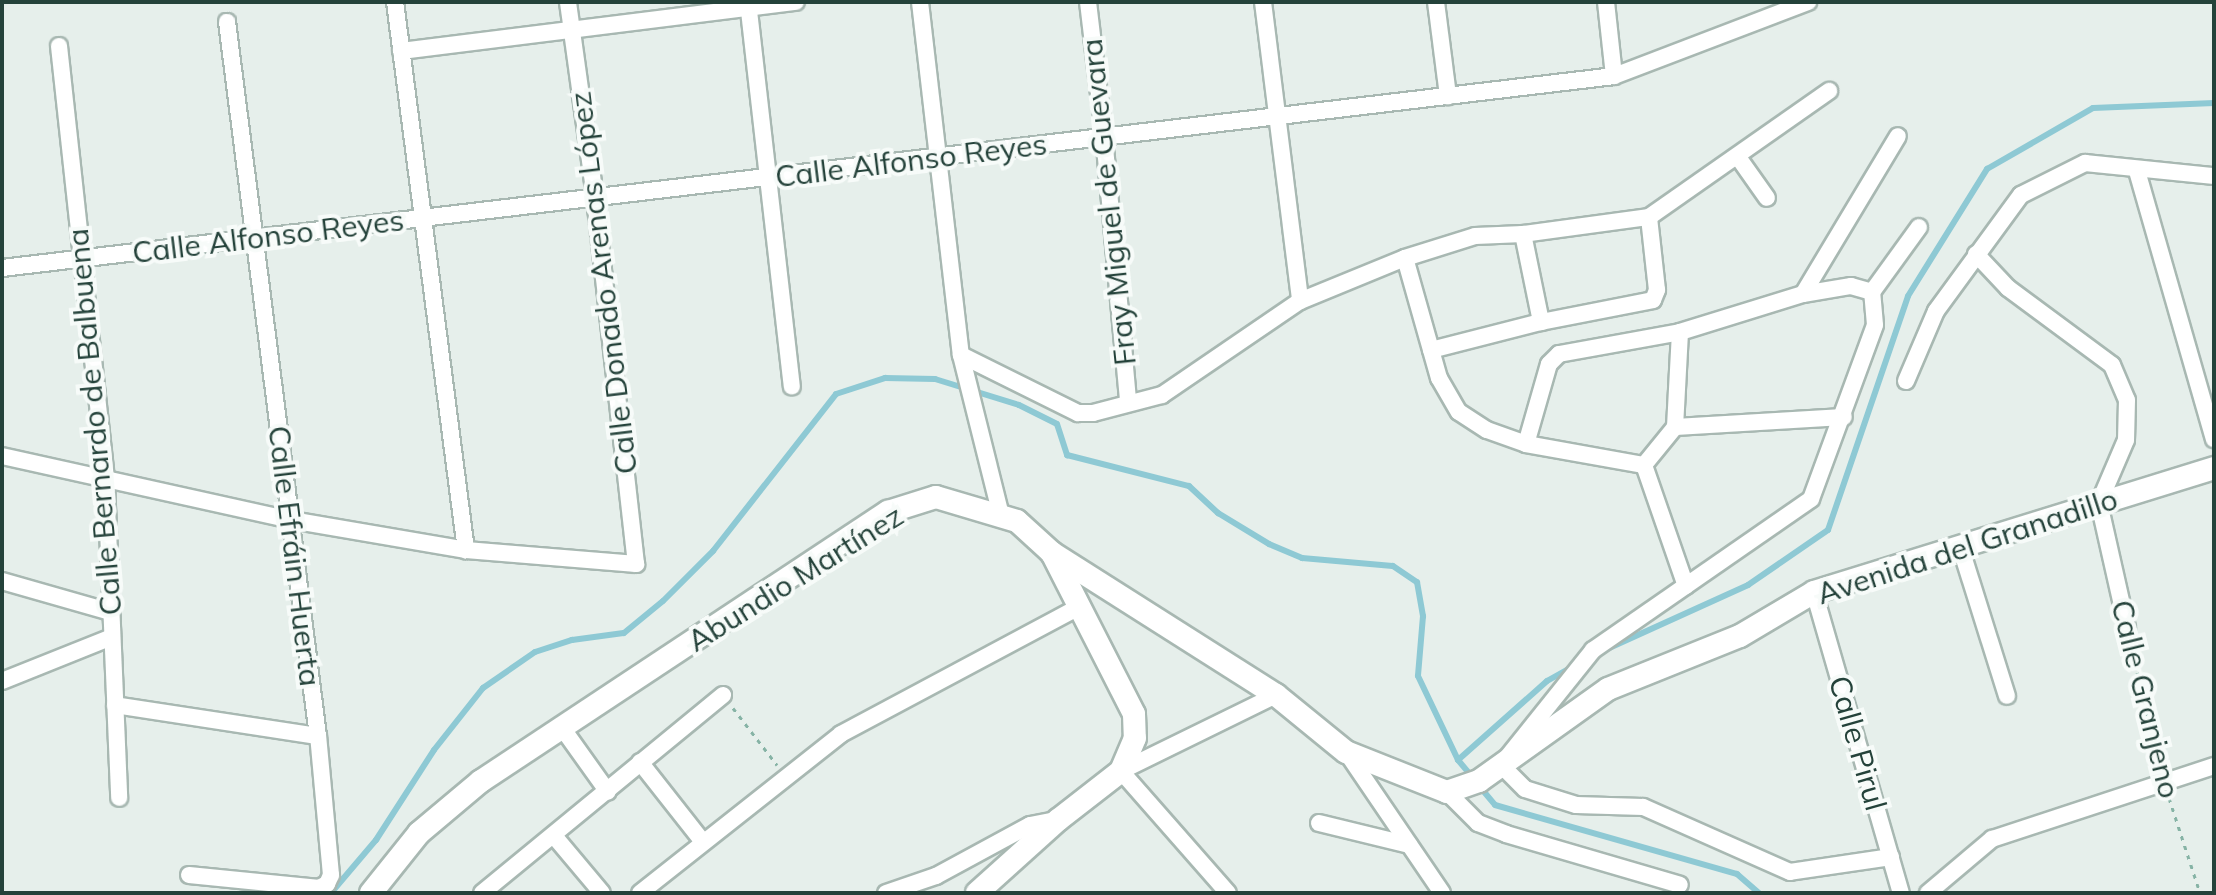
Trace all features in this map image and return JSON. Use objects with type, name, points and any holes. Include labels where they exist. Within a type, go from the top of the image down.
[{"type":"street","points":[[2,456],[106,482],[291,520],[466,550],[395,2]]},
{"type":"street","name":"Calle Donado Arenas López","points":[[466,550],[636,564],[595,197],[568,2]]},
{"type":"street","points":[[401,51],[748,5],[796,2]]},
{"type":"street","points":[[920,2],[962,360],[1001,516]]},
{"type":"street","name":"Fray Miguel de Guevara","points":[[1088,2],[1104,136],[1128,402]]},
{"type":"street","points":[[1263,2],[1300,301]]},
{"type":"street","points":[[1436,2],[1448,96]]},
{"type":"street","points":[[1606,2],[1614,76]]},
{"type":"street","name":"Calle Alfonso Reyes","points":[[2,268],[1614,76],[1808,2]]},
{"type":"street","points":[[748,5],[792,386]]},
{"type":"street","name":"Calle Efráin Huerta","points":[[189,875],[319,888],[327,884],[331,875],[318,736],[227,22]]},
{"type":"street","name":"Calle Bernardo de Balbuena","points":[[59,46],[106,482],[119,798]]},
{"type":"street","points":[[962,360],[1078,413],[1093,413],[1162,395],[1300,301],[1405,258],[1475,236],[1523,234],[1649,217],[1829,91]]},
{"type":"street","points":[[1803,294],[1898,136]]},
{"type":"street","points":[[1738,157],[1767,198]]},
{"type":"street","points":[[1906,381],[1936,311],[2021,195],[2085,163],[2137,171],[2214,176]]},
{"type":"street","points":[[2137,171],[2214,439]]},
{"type":"street","points":[[1432,353],[1541,322],[1653,300],[1657,290],[1649,217]]},
{"type":"street","points":[[1891,857],[1790,872],[1643,807],[1576,805],[1525,789],[1501,765],[1593,650],[1811,499],[1844,417],[1875,325],[1872,292],[1919,227]]},
{"type":"street","points":[[1523,234],[1541,322]]},
{"type":"street","points":[[1976,254],[2008,288],[2112,365],[2127,400],[2126,440],[2099,503]]},
{"type":"street","points":[[1405,258],[1439,378],[1459,412],[1487,430],[1526,444],[1644,465]]},
{"type":"street","points":[[1526,444],[1549,364],[1559,354],[1680,332],[1803,294],[1851,286],[1872,292]]},
{"type":"street","points":[[1644,465],[1675,427],[1680,332]]},
{"type":"street","points":[[1675,427],[1844,417]]},
{"type":"street","points":[[1644,465],[1686,586]]},
{"type":"street","name":"Avenida del Granadillo","points":[[1452,791],[1479,781],[1608,689],[1740,636],[1814,592],[2214,468]]},
{"type":"street","name":"Abundio Martínez","points":[[371,893],[419,833],[481,781],[888,512],[936,497],[1017,521],[1052,553],[1134,714],[1135,738],[1121,771]]},
{"type":"street","name":"Calle Granjeno","points":[[2099,503],[2127,627]]},
{"type":"street","points":[[1960,546],[2007,696]]},
{"type":"street","points":[[1052,553],[1276,695],[1346,752],[1442,893]]},
{"type":"street","points":[[2,581],[111,612]]},
{"type":"street","name":"Calle Pirul","points":[[1814,592],[1901,893]]},
{"type":"street","points":[[640,893],[841,734],[1081,606]]},
{"type":"street","points":[[2,681],[112,637]]},
{"type":"street","points":[[482,893],[555,837],[640,762],[723,695]]},
{"type":"street","points":[[977,893],[1058,820],[1121,771],[1276,695]]},
{"type":"street","points":[[115,705],[318,736]]},
{"type":"street","points":[[563,729],[608,792]]},
{"type":"street","points":[[1346,752],[1452,791],[1478,823],[1680,885]]},
{"type":"street","points":[[640,762],[703,842]]},
{"type":"street","points":[[1928,893],[1992,839],[2214,766]]},
{"type":"street","points":[[1121,771],[1228,893]]},
{"type":"street","points":[[886,893],[936,876],[1030,825],[1058,820]]},
{"type":"street","points":[[1319,823],[1409,845]]},
{"type":"street","points":[[555,837],[602,893]]},
{"type":"path","name":"Calle Granjeno","points":[[2127,627],[2164,782],[2200,893]]},
{"type":"path","points":[[723,695],[785,776]]},
{"type":"waterway","points":[[1607,649],[1748,585],[1828,530],[1908,296],[1987,169],[2093,108],[2214,103]]},
{"type":"waterway","points":[[331,893],[376,840],[434,750],[483,688],[535,652],[572,640],[624,633],[663,601],[713,551],[836,394],[885,378],[935,379],[1019,405],[1057,424],[1067,455],[1189,486],[1218,513],[1269,544],[1302,558],[1393,566],[1417,582],[1423,616],[1418,676],[1458,760],[1473,778]]},
{"type":"waterway","points":[[1458,760],[1547,681],[1572,667]]},
{"type":"waterway","points":[[1480,787],[1495,805],[1737,874],[1759,893]]}]
